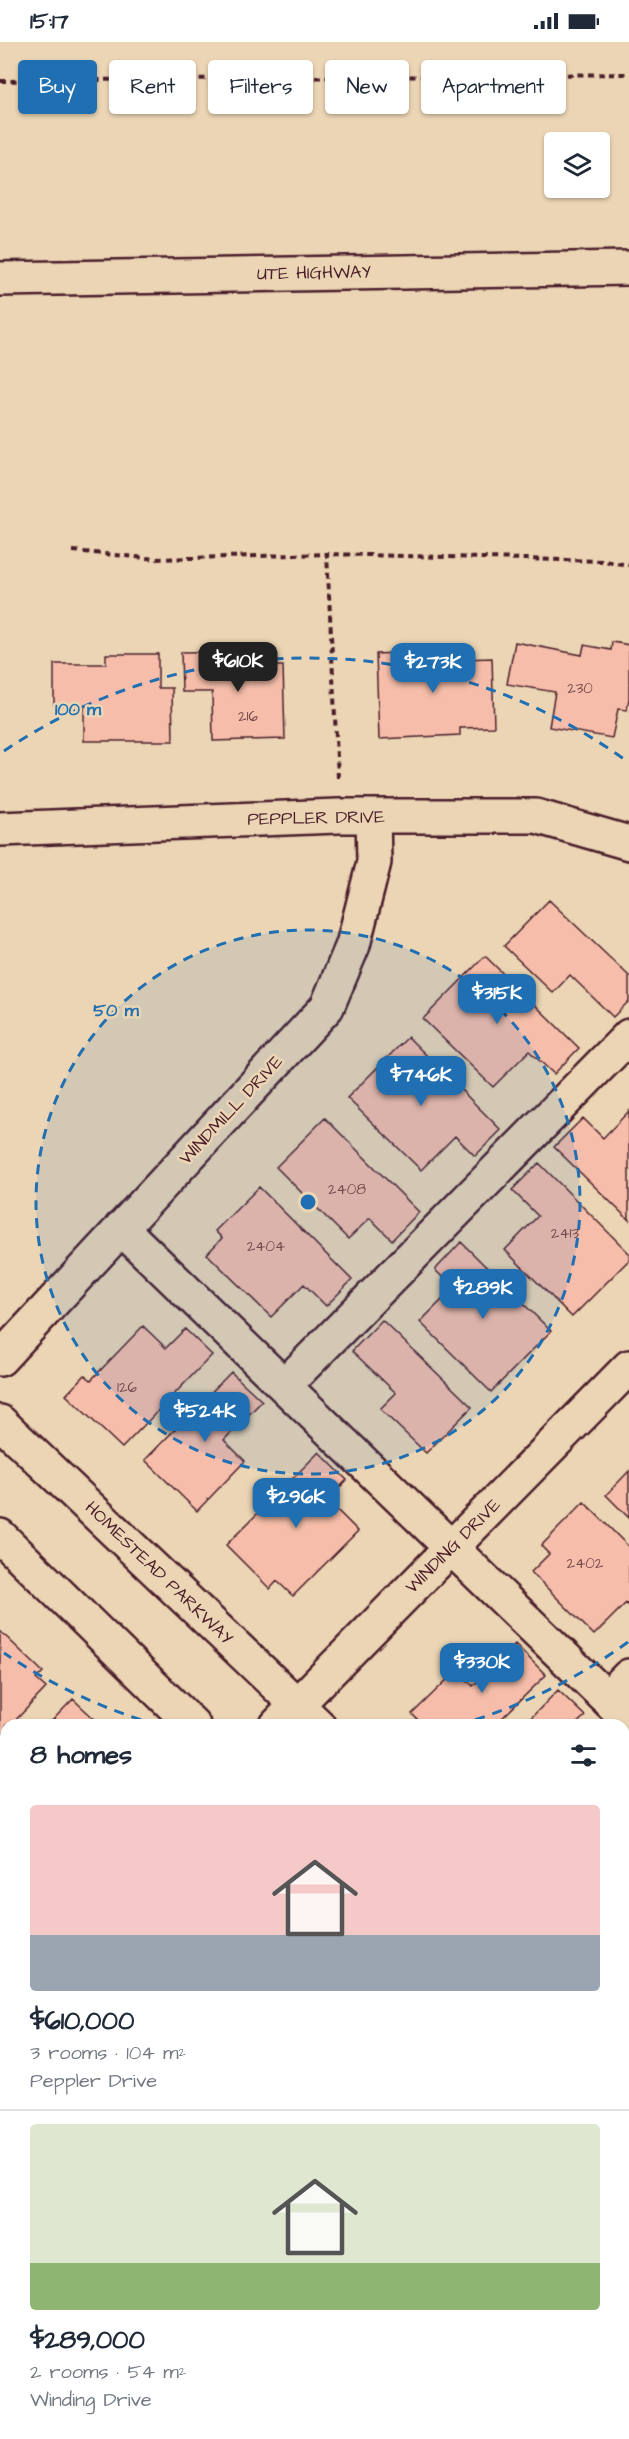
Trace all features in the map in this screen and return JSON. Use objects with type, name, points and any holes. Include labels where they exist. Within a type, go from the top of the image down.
[{"type":"street","name":"UTE HIGHWAY","points":[[0,279],[629,268]]},
{"type":"street","name":"PEPPLER DRIVE","points":[[0,829],[373,816],[536,816],[629,843]]},
{"type":"street","name":"WINDMILL DRIVE","points":[[0,1359],[327,1007],[353,945],[374,862],[373,816]]},
{"type":"street","points":[[285,1385],[629,1036]]},
{"type":"street","points":[[121,1228],[285,1385],[451,1549],[622,1698]]},
{"type":"street","name":"WINDING DRIVE","points":[[297,1718],[451,1549],[629,1367]]},
{"type":"street","name":"HOMESTEAD PARKWAY","points":[[0,1422],[297,1718]]},
{"type":"street","points":[[0,1536],[188,1719]]},
{"type":"path","points":[[0,81],[629,74]]},
{"type":"path","points":[[72,551],[157,559],[327,554],[603,561],[629,565]]},
{"type":"path","points":[[327,554],[338,777]]},
{"type":"building","points":[[515,642],[582,655],[584,645],[611,650],[612,642],[629,645],[627,710],[618,709],[612,738],[549,727],[555,692],[507,684]]},
{"type":"building","points":[[461,650],[461,659],[492,658],[494,727],[460,728],[460,735],[379,739],[376,654]]},
{"type":"building","points":[[264,651],[265,666],[283,666],[285,739],[213,741],[212,692],[182,692],[181,652]]},
{"type":"building","points":[[106,654],[158,654],[158,688],[172,688],[173,741],[84,741],[84,705],[54,705],[54,664],[106,664]]},
{"type":"building","points":[[549,900],[629,976],[629,1001],[613,1017],[570,975],[553,993],[504,946]]},
{"type":"building","points":[[485,956],[579,1048],[554,1074],[529,1051],[493,1087],[423,1019]]},
{"type":"building","points":[[408,1037],[501,1130],[475,1156],[455,1136],[421,1170],[347,1098]]},
{"type":"building","points":[[629,1111],[629,1220],[554,1147],[583,1118],[603,1138]]},
{"type":"building","points":[[325,1118],[419,1212],[392,1240],[370,1218],[348,1239],[276,1167]]},
{"type":"building","points":[[539,1163],[629,1253],[629,1260],[572,1317],[505,1250],[538,1216],[512,1190]]},
{"type":"building","points":[[259,1187],[352,1280],[326,1306],[304,1284],[271,1317],[207,1254],[222,1238],[215,1231]]},
{"type":"building","points":[[461,1242],[551,1331],[491,1392],[420,1322],[454,1288],[435,1270]]},
{"type":"building","points":[[382,1320],[472,1407],[426,1453],[380,1409],[396,1393],[352,1351]]},
{"type":"building","points":[[143,1326],[166,1348],[185,1329],[212,1355],[122,1448],[66,1395],[85,1375],[91,1380]]},
{"type":"building","points":[[231,1372],[262,1401],[224,1440],[245,1461],[197,1511],[145,1460]]},
{"type":"building","points":[[319,1452],[347,1480],[327,1500],[358,1531],[293,1596],[277,1581],[270,1589],[226,1545]]},
{"type":"building","points":[[629,1471],[629,1518],[606,1495]]},
{"type":"building","points":[[584,1502],[629,1547],[629,1606],[626,1603],[594,1635],[531,1572],[549,1554],[541,1546]]},
{"type":"building","points":[[0,1631],[43,1672],[36,1679],[46,1688],[17,1719],[0,1719]]},
{"type":"building","points":[[515,1644],[546,1675],[501,1719],[417,1719],[412,1714],[457,1670],[473,1686]]},
{"type":"building","points":[[558,1690],[585,1716],[582,1719],[530,1719]]},
{"type":"building","points":[[73,1699],[95,1719],[54,1719]]}]
